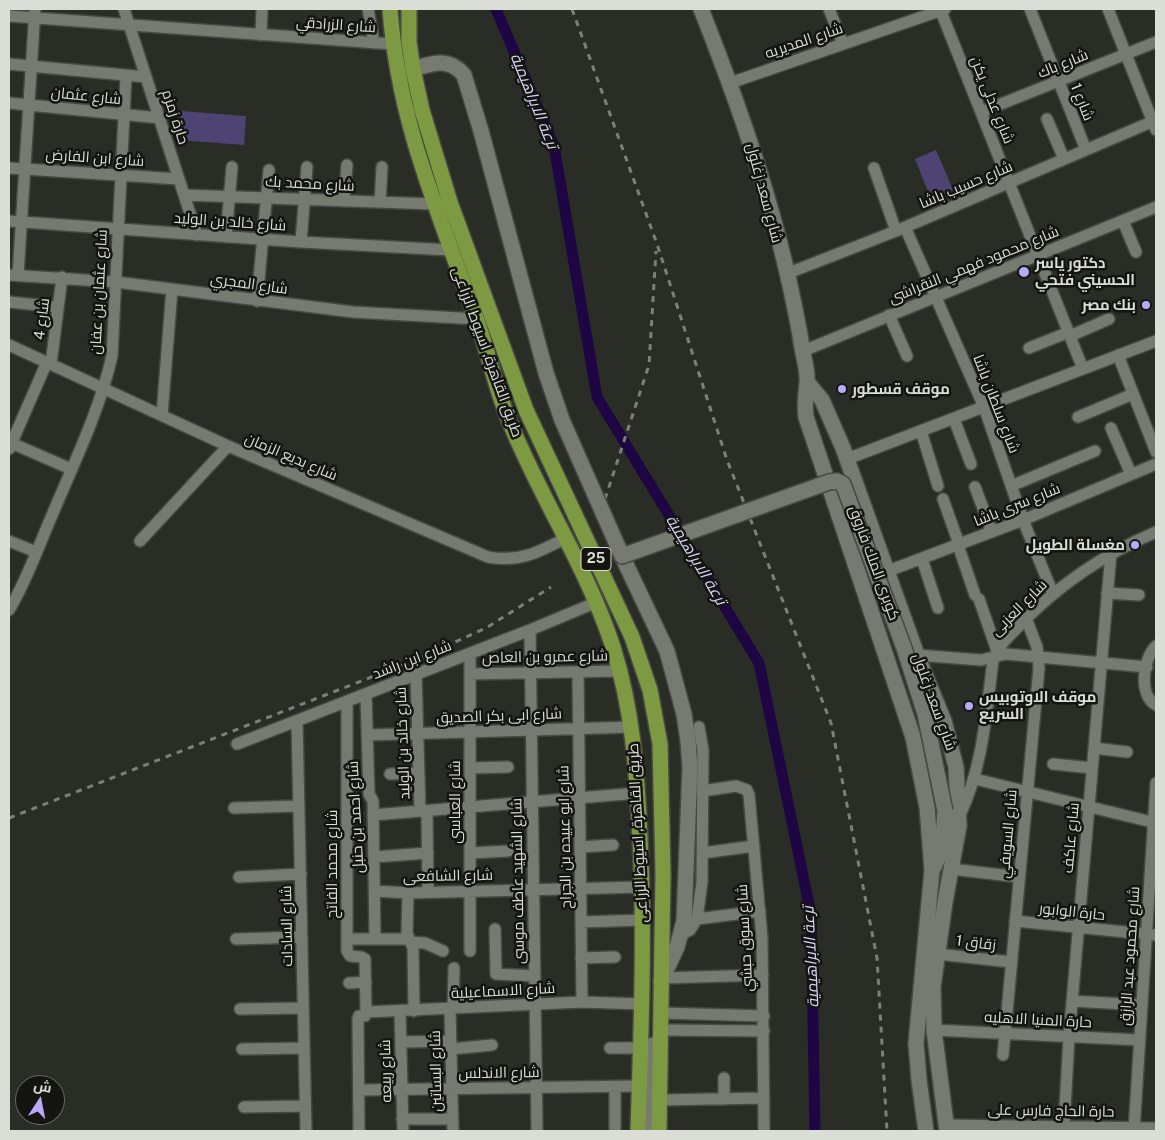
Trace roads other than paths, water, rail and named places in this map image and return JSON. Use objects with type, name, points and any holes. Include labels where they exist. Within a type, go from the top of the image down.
[{"type":"highway","name":"طريق القاهرة, اسيوط الزراعى","points":[[390,9],[392,44],[405,112],[433,204],[477,319],[508,418],[597,602],[620,671],[632,727],[638,793],[642,881],[642,1004],[638,1131]]},
{"type":"highway","name":"طريق القاهرة, اسيوط الزراعى","points":[[409,9],[409,42],[413,69],[422,110],[450,202],[526,410],[632,637],[650,690],[660,744],[663,874],[663,978],[659,1131]]},
{"type":"highway","points":[[508,418],[526,410]]},
{"type":"highway","points":[[642,881],[663,874]]},
{"type":"main road","name":"شارع سعد زغلول","points":[[701,9],[730,83],[764,183],[803,351],[807,382],[805,408],[808,425],[913,737],[929,823],[932,870],[916,1061],[926,1131]]},
{"type":"main road","name":"طريق القاهرة, اسيوط الزراعى","points":[[413,69],[441,62],[458,68],[464,75],[549,382],[562,420],[622,556],[667,651],[684,714],[690,767],[682,934],[663,978],[654,1005],[650,1131]]},
{"type":"main road","name":"شارع سعد زغلول","points":[[807,382],[822,400],[830,416],[888,571],[916,655],[944,721],[953,750],[951,869],[933,987],[934,1030],[944,1129]]},
{"type":"main road","name":"كوبرى الملك فاروق","points":[[622,556],[829,482],[837,481],[843,484],[901,638],[953,813],[945,832],[942,849],[932,870]]},
{"type":"main road","points":[[929,823],[938,832],[945,832]]},
{"type":"main road","points":[[922,994],[932,1082],[944,1129]]},
{"type":"street","name":"حارة زمزم","points":[[124,9],[197,235]]},
{"type":"street","points":[[261,35],[262,9]]},
{"type":"street","points":[[368,9],[374,43]]},
{"type":"street","points":[[829,9],[843,44]]},
{"type":"street","name":"شارع المديريه","points":[[730,83],[942,9]]},
{"type":"street","name":"شارع عدلى يكن","points":[[942,9],[1083,369]]},
{"type":"street","name":"شارع 1","points":[[1030,9],[1086,150]]},
{"type":"street","points":[[1108,9],[1155,124]]},
{"type":"street","name":"شارع الزرادقي","points":[[9,16],[35,14],[130,27],[392,44]]},
{"type":"street","points":[[13,275],[21,222],[35,14]]},
{"type":"street","name":"شارع باك","points":[[981,112],[1156,42]]},
{"type":"street","points":[[9,64],[146,77]]},
{"type":"street","name":"شارع عثمان بن عفان","points":[[9,610],[72,468],[103,389],[112,356],[126,76]]},
{"type":"street","name":"شارع عثمان","points":[[9,103],[160,118]]},
{"type":"street","points":[[1047,119],[1064,159]]},
{"type":"street","name":"شارع حسيب باشا","points":[[786,274],[900,229],[1086,150],[1155,124]]},
{"type":"street","points":[[344,200],[347,165]]},
{"type":"street","points":[[226,237],[232,167]]},
{"type":"street","points":[[300,242],[307,167]]},
{"type":"street","points":[[380,202],[382,167]]},
{"type":"street","name":"شارع ابن الفارض","points":[[9,168],[179,179]]},
{"type":"street","name":"شارع سلطان باشا","points":[[874,168],[900,229],[936,296],[984,407],[1023,520],[1053,594]]},
{"type":"street","points":[[257,300],[269,170]]},
{"type":"street","name":"شارع محمد بك","points":[[184,195],[230,195],[433,204]]},
{"type":"street","name":"شارع محمود فهمي النقراشى","points":[[803,351],[1156,207]]},
{"type":"street","name":"شارع خالد بن الوليد","points":[[9,221],[264,240],[450,250]]},
{"type":"street","points":[[1123,221],[1136,252]]},
{"type":"street","name":"شارع المجري","points":[[13,275],[116,282],[353,312],[477,319]]},
{"type":"street","name":"شارع 4","points":[[10,445],[49,363],[62,277]]},
{"type":"street","points":[[162,415],[172,289]]},
{"type":"street","points":[[9,302],[58,307]]},
{"type":"street","points":[[889,315],[907,356]]},
{"type":"street","points":[[1029,348],[1109,319]]},
{"type":"street","points":[[847,459],[1156,340]]},
{"type":"street","name":"شارع بديع الزمان","points":[[9,345],[228,446],[488,556],[502,560],[526,558],[566,538]]},
{"type":"street","points":[[1118,355],[1134,394],[1151,422],[1156,452]]},
{"type":"street","points":[[1078,417],[1134,394]]},
{"type":"street","points":[[954,419],[971,464]]},
{"type":"street","points":[[1111,428],[1131,474]]},
{"type":"street","points":[[921,431],[938,486]]},
{"type":"street","points":[[10,445],[72,468]]},
{"type":"street","points":[[140,541],[228,446]]},
{"type":"street","points":[[1011,486],[1095,451]]},
{"type":"street","name":"شارع سرى باشا","points":[[888,571],[1023,520],[1156,464]]},
{"type":"street","points":[[975,487],[992,532]]},
{"type":"street","points":[[943,499],[996,654]]},
{"type":"street","name":"شارع العزبى","points":[[953,813],[975,779],[981,756],[996,654],[1026,618],[1053,594],[1090,566],[1111,553],[1156,532]]},
{"type":"street","points":[[9,542],[36,552]]},
{"type":"street","name":"شارع عاكف","points":[[1064,1126],[1069,1037],[1111,553]]},
{"type":"street","points":[[922,559],[938,608]]},
{"type":"street","points":[[1108,593],[1139,595]]},
{"type":"street","name":"شارع ابن راشد","points":[[237,744],[470,654],[597,602]]},
{"type":"street","name":"شارع السويفي","points":[[1002,1055],[1039,657],[1026,618]]},
{"type":"street","name":"شارع الشهيد عاطف موسى","points":[[530,630],[537,1131]]},
{"type":"street","points":[[1156,646],[1151,652],[1147,667],[1146,693],[1150,701],[1156,704]]},
{"type":"street","name":"شارع العباسى","points":[[470,654],[470,951]]},
{"type":"street","points":[[916,655],[981,660],[996,654],[1006,654],[1147,667]]},
{"type":"street","name":"شارع عمرو بن العاص","points":[[470,674],[620,671]]},
{"type":"street","name":"شارع ابو عبيده بن الجراح","points":[[578,672],[582,1002]]},
{"type":"street","name":"شارع خالد بن الوليد","points":[[416,674],[419,773],[428,853],[428,892]]},
{"type":"street","name":"شارع احمد بن حنبل","points":[[366,694],[369,794],[373,815],[375,939]]},
{"type":"street","name":"شارع محمد الفاتح","points":[[347,701],[347,939],[348,954],[365,960],[366,1012]]},
{"type":"street","name":"شارع السادات","points":[[297,720],[306,1131]]},
{"type":"street","name":"شارع ابى بكر الصديق","points":[[368,735],[632,727]]},
{"type":"street","points":[[682,934],[690,930],[697,919],[703,853],[703,750],[699,727]]},
{"type":"street","points":[[1094,748],[1127,752]]},
{"type":"street","points":[[1053,764],[1092,768]]},
{"type":"street","points":[[470,768],[508,766]]},
{"type":"street","points":[[390,774],[419,773]]},
{"type":"street","points":[[975,779],[1155,823]]},
{"type":"street","name":"شارع محمود عبد الرازق","points":[[1134,1129],[1142,1005],[1151,934],[1156,783]]},
{"type":"street","name":"شارع سوق حبشي","points":[[702,792],[736,786],[747,790],[760,911],[764,1016],[764,1131]]},
{"type":"street","points":[[373,815],[638,793]]},
{"type":"street","points":[[347,799],[371,798]]},
{"type":"street","points":[[234,808],[299,806]]},
{"type":"street","points":[[580,847],[613,845]]},
{"type":"street","points":[[703,853],[754,846]]},
{"type":"street","points":[[470,853],[508,851]]},
{"type":"street","points":[[374,857],[428,853]]},
{"type":"street","points":[[951,869],[1019,877]]},
{"type":"street","points":[[239,877],[300,874]]},
{"type":"street","name":"شارع الشافعى","points":[[374,891],[428,892],[580,889],[642,881]]},
{"type":"street","points":[[408,892],[410,941],[413,948],[414,1011]]},
{"type":"street","points":[[697,919],[760,911]]},
{"type":"street","points":[[581,922],[642,920]]},
{"type":"street","name":"حارة الوابور","points":[[1015,921],[1151,934]]},
{"type":"street","points":[[495,929],[496,974],[535,976]]},
{"type":"street","points":[[236,939],[302,937]]},
{"type":"street","points":[[347,939],[410,941],[424,943],[443,952]]},
{"type":"street","name":"زقاق 1","points":[[937,954],[1011,962]]},
{"type":"street","points":[[581,958],[616,957]]},
{"type":"street","name":"شارع البساتين","points":[[453,1131],[451,1045],[454,968]]},
{"type":"street","points":[[663,978],[763,975]]},
{"type":"street","points":[[350,983],[366,982]]},
{"type":"street","points":[[1072,1001],[1142,1005]]},
{"type":"street","name":"شارع الاسماعيلية","points":[[366,1012],[452,1010],[582,1002],[642,1004]]},
{"type":"street","points":[[240,1009],[303,1008]]},
{"type":"street","name":"شارع ربيعه","points":[[400,1011],[402,1131]]},
{"type":"street","points":[[359,1131],[358,1019],[359,1016],[364,1016],[366,1012]]},
{"type":"street","points":[[662,1013],[764,1016]]},
{"type":"street","points":[[661,1030],[764,1031]]},
{"type":"street","name":"حارة المنيا الاهليه","points":[[934,1030],[1140,1040]]},
{"type":"street","points":[[401,1042],[492,1045]]},
{"type":"street","points":[[242,1049],[304,1048]]},
{"type":"street","points":[[610,1048],[640,1048]]},
{"type":"street","points":[[724,1078],[724,1099]]},
{"type":"street","name":"شارع الاندلس","points":[[359,1090],[639,1086]]},
{"type":"street","points":[[615,1087],[615,1128]]},
{"type":"street","points":[[660,1100],[764,1098]]},
{"type":"street","points":[[244,1107],[306,1106]]},
{"type":"street","points":[[402,1119],[452,1119]]},
{"type":"street","name":"حارة الحاج فارس على","points":[[944,1129],[1064,1126],[1156,1128]]},
{"type":"waterway","name":"ترعة الابراهيمية","points":[[496,9],[554,146],[597,397],[759,663],[811,914],[815,1131]]},
{"type":"railway","points":[[572,9],[657,244],[727,460],[831,723],[877,958],[887,1131]]},
{"type":"railway","points":[[605,499],[649,365],[656,251]]},
{"type":"railway","points":[[9,818],[418,659],[486,628],[551,587]]},
{"type":"place","name":"دكتور ياسر الحسيني فتحي","points":[[1024,272]]},
{"type":"place","name":"بنك مصر","points":[[1146,305]]},
{"type":"place","name":"موقف قسطور","points":[[842,389]]},
{"type":"place","name":"مغسلة الطويل","points":[[1135,545]]},
{"type":"place","name":"موقف الاوتوبيس السريع","points":[[969,706]]}]
